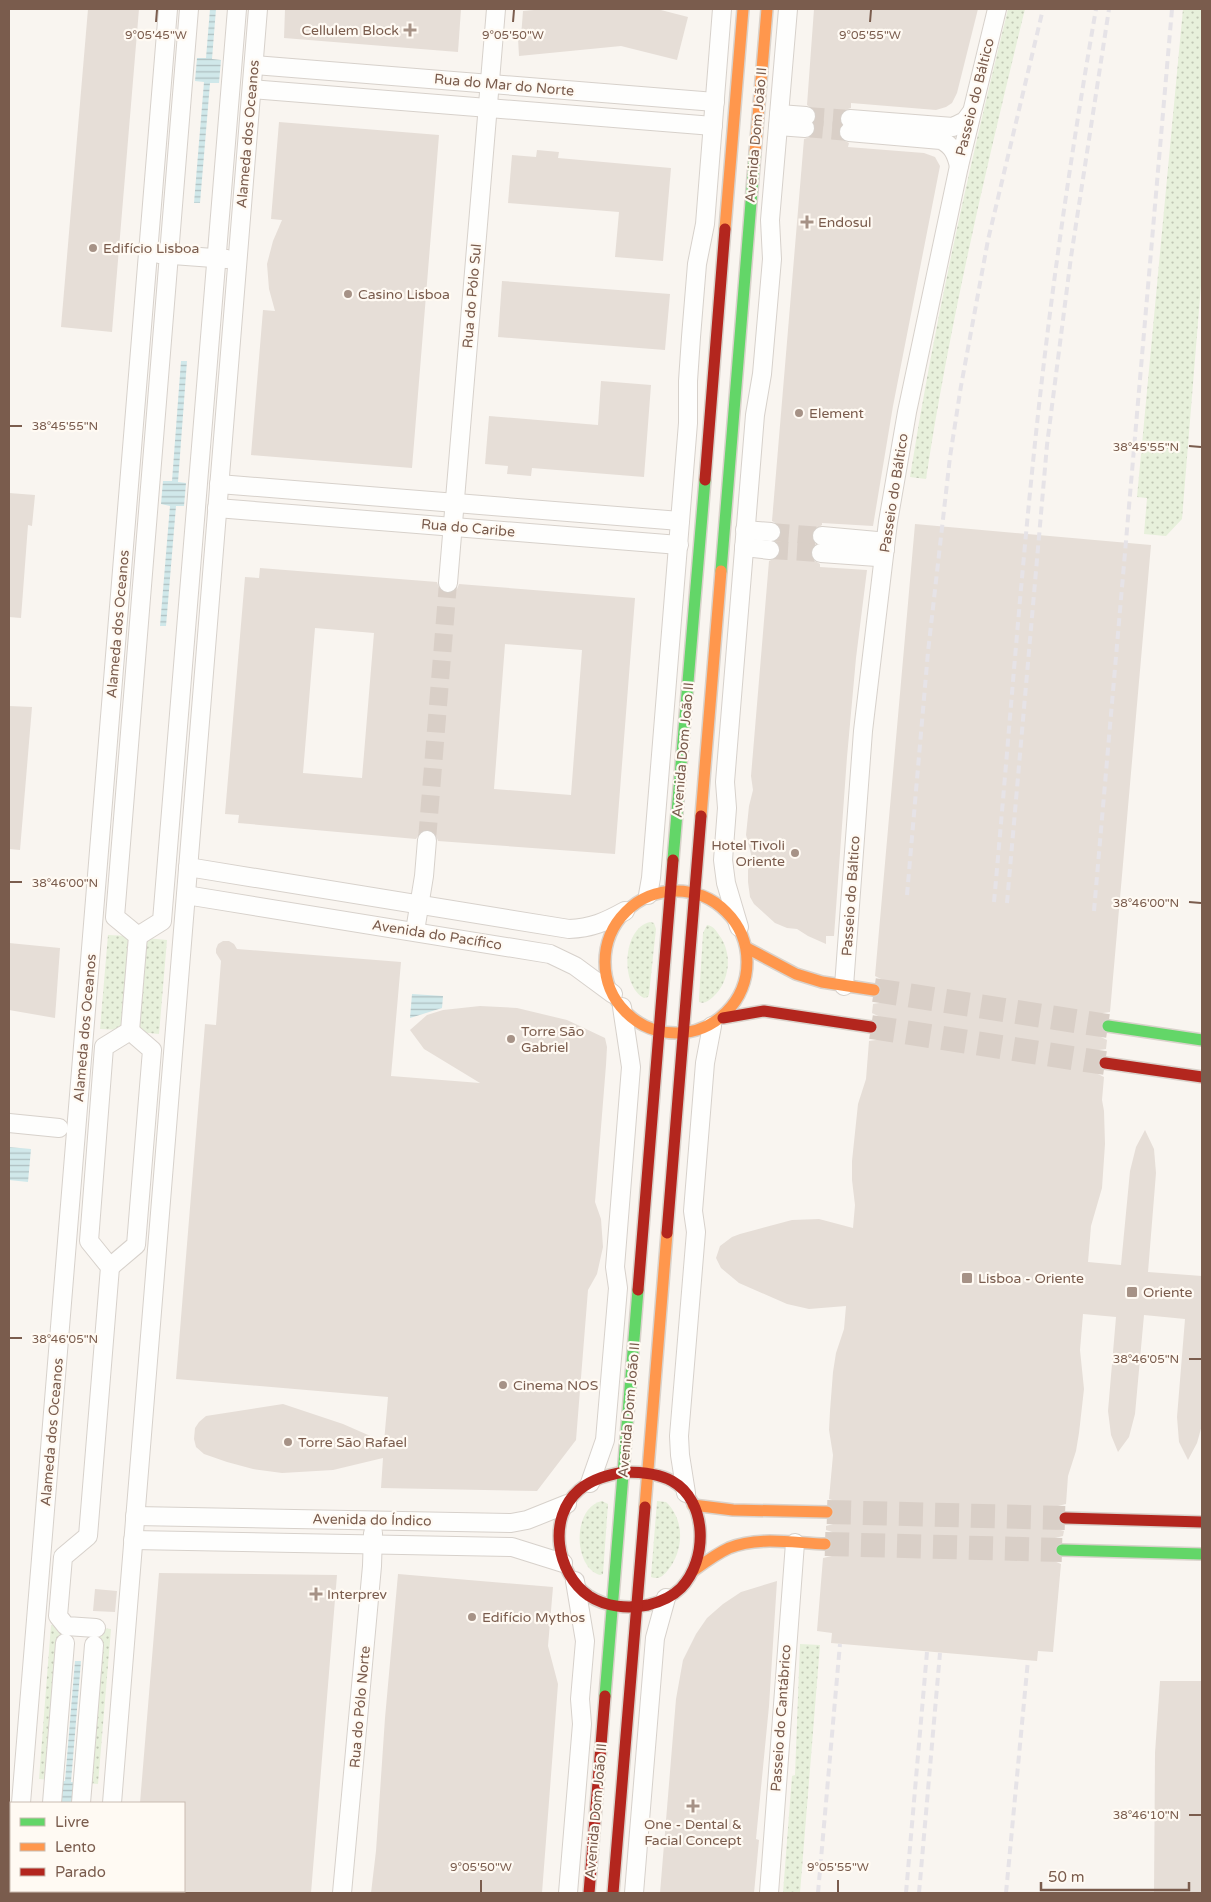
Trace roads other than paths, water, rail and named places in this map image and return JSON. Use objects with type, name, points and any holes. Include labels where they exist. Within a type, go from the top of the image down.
[{"type":"main road","name":"Avenida Dom João II","points":[[589,1893],[743,9]]},
{"type":"main road","name":"Avenida Dom João II","points":[[613,1893],[767,9]]},
{"type":"main road","points":[[718,1022],[736,1002],[743,990],[748,971],[747,948],[739,927],[726,910],[712,900],[695,893],[671,890],[648,896],[625,912],[609,936],[605,951],[605,964],[617,1001],[641,1023],[660,1031],[683,1033],[699,1031],[718,1022],[764,1011],[871,1027]]},
{"type":"main road","points":[[747,948],[796,974],[822,982],[874,990]]},
{"type":"main road","points":[[1108,1026],[1202,1040]]},
{"type":"main road","points":[[1105,1063],[1202,1077]]},
{"type":"main road","points":[[693,1571],[699,1554],[700,1536],[698,1520],[689,1499],[672,1481],[647,1473],[624,1472],[590,1482],[573,1496],[567,1504],[559,1536],[563,1563],[575,1582],[593,1598],[625,1607],[651,1604],[666,1598],[677,1591],[693,1571],[732,1547],[756,1542],[825,1544]]},
{"type":"main road","points":[[689,1499],[733,1510],[828,1512]]},
{"type":"main road","points":[[1065,1518],[1202,1522]]},
{"type":"main road","points":[[1062,1550],[1202,1554]]},
{"type":"street","name":"Alameda dos Oceanos","points":[[22,1802],[168,9]]},
{"type":"street","name":"Alameda dos Oceanos","points":[[189,9],[115,917],[138,936],[162,921],[237,9]]},
{"type":"street","name":"Alameda dos Oceanos","points":[[112,1802],[258,9]]},
{"type":"street","name":"Rua do Pólo Sul","points":[[448,583],[496,9]]},
{"type":"street","name":"Avenida Dom João II","points":[[648,896],[652,868],[688,423],[688,381],[692,319],[697,264],[705,224],[722,9]]},
{"type":"street","name":"Avenida Dom João II","points":[[739,927],[726,883],[723,860],[727,808],[724,782],[755,415],[762,374],[772,259],[770,220],[788,9]]},
{"type":"street","name":"Passeio do Báltico","points":[[844,986],[863,731],[885,549],[906,412],[959,166],[996,9]]},
{"type":"street","name":"Rua do Mar do Norte","points":[[254,65],[714,102]]},
{"type":"street","points":[[291,92],[293,68]]},
{"type":"street","name":"Rua do Mar do Norte","points":[[252,89],[713,126]]},
{"type":"street","points":[[959,166],[951,146],[941,140],[850,125],[953,126],[965,120],[971,113]]},
{"type":"street","points":[[779,120],[805,122]]},
{"type":"street","name":"Avenida Dom João II","points":[[746,260],[770,220]]},
{"type":"street","points":[[705,224],[723,259],[746,260]]},
{"type":"street","points":[[148,253],[238,260]]},
{"type":"street","points":[[713,377],[737,378],[755,415]]},
{"type":"street","name":"Avenida Dom João II","points":[[688,423],[713,377]]},
{"type":"street","name":"Rua do Caribe","points":[[220,484],[680,521]]},
{"type":"street","points":[[256,511],[258,487]]},
{"type":"street","name":"Rua do Caribe","points":[[218,508],[678,545]]},
{"type":"street","points":[[744,539],[770,541]]},
{"type":"street","points":[[821,545],[877,541],[885,549]]},
{"type":"street","name":"Avenida Dom João II","points":[[701,809],[724,782]]},
{"type":"street","points":[[415,931],[420,905],[427,840]]},
{"type":"street","name":"Avenida do Pacífico","points":[[188,867],[569,929],[598,925],[625,912]]},
{"type":"street","points":[[249,906],[254,878]]},
{"type":"street","name":"Avenida do Pacífico","points":[[186,895],[550,954],[575,966],[617,1001]]},
{"type":"street","points":[[82,1802],[95,1637],[66,1626],[58,1616],[63,1557],[88,1536],[110,1267],[136,1245],[152,1050],[130,1031],[138,936]]},
{"type":"street","name":"Avenida Dom João II","points":[[590,1482],[605,1440],[618,1288],[615,1267],[631,1067],[617,1001]]},
{"type":"street","points":[[689,1499],[680,1455],[679,1436],[696,1232],[693,1211],[705,1063],[718,1022]]},
{"type":"street","name":"Alameda dos Oceanos","points":[[110,1267],[89,1241],[104,1046],[130,1031]]},
{"type":"street","points":[[9,1123],[59,1128]]},
{"type":"street","points":[[625,1148],[652,1123]]},
{"type":"street","name":"Avenida Dom João II","points":[[655,1384],[685,1360]]},
{"type":"street","name":"Avenida do Índico","points":[[135,1516],[511,1523],[527,1520],[567,1504]]},
{"type":"street","points":[[173,1541],[174,1517]]},
{"type":"street","name":"Rua do Pólo Norte","points":[[342,1893],[372,1576],[373,1520]]},
{"type":"street","name":"Avenida do Índico","points":[[133,1540],[512,1547],[563,1563]]},
{"type":"street","name":"Passeio do Cantábrico","points":[[769,1893],[795,1543]]},
{"type":"street","name":"Avenida Dom João II","points":[[568,1893],[582,1724],[580,1699],[585,1641],[575,1582]]},
{"type":"street","points":[[634,1893],[654,1638],[666,1598]]},
{"type":"street","points":[[52,1802],[65,1643]]},
{"type":"street","points":[[582,1724],[605,1698]]},
{"type":"water","points":[[210,9],[216,9],[212,59],[221,60],[219,83],[210,83],[200,203],[194,203],[204,82],[195,81],[197,58],[206,58]]},
{"type":"water","points":[[181,361],[187,361],[178,482],[186,483],[184,506],[176,506],[166,626],[160,626],[170,506],[161,504],[163,481],[172,481]]},
{"type":"water","points":[[412,994],[443,996],[442,1008],[410,1018]]},
{"type":"water","points":[[9,1147],[31,1149],[28,1182],[9,1180]]},
{"type":"water","points":[[75,1661],[81,1661],[71,1782],[80,1783],[79,1802],[55,1802],[56,1781],[65,1781]]},
{"type":"tunnel","points":[[806,116],[850,119]]},
{"type":"tunnel","points":[[805,128],[849,132]]},
{"type":"tunnel","points":[[771,532],[822,536]]},
{"type":"tunnel","points":[[770,550],[821,553]]},
{"type":"tunnel","points":[[427,840],[448,583]]},
{"type":"tunnel","points":[[874,990],[1108,1026]]},
{"type":"tunnel","points":[[871,1027],[1105,1063]]},
{"type":"tunnel","points":[[827,1512],[1065,1518]]},
{"type":"tunnel","points":[[825,1544],[1062,1550]]},
{"type":"railway","points":[[907,895],[928,652],[950,457],[988,240],[1043,9]]},
{"type":"railway","points":[[994,902],[1024,558],[1047,334],[1078,117],[1096,9]]},
{"type":"railway","points":[[1007,903],[1047,445],[1071,257],[1109,9]]},
{"type":"railway","points":[[1094,911],[1172,9]]},
{"type":"railway","points":[[818,1893],[840,1644]]},
{"type":"railway","points":[[906,1893],[927,1652]]},
{"type":"railway","points":[[919,1893],[940,1653]]},
{"type":"railway","points":[[1006,1893],[1028,1660]]},
{"type":"place","name":"Cellulem Block","points":[[410,30]]},
{"type":"place","name":"Endosul","points":[[807,222]]},
{"type":"place","name":"Edifício Lisboa","points":[[93,248]]},
{"type":"place","name":"Casino Lisboa","points":[[348,294]]},
{"type":"place","name":"Element","points":[[799,413]]},
{"type":"place","name":"Hotel Tivoli Oriente","points":[[795,853]]},
{"type":"place","name":"Torre São Gabriel","points":[[511,1039]]},
{"type":"place","name":"Lisboa - Oriente","points":[[967,1278]]},
{"type":"place","name":"Oriente","points":[[1132,1292]]},
{"type":"place","name":"Cinema NOS","points":[[503,1385]]},
{"type":"place","name":"Torre São Rafael","points":[[288,1442]]},
{"type":"place","name":"Interprev","points":[[316,1594]]},
{"type":"place","name":"Edifício Mythos","points":[[472,1617]]},
{"type":"place","name":"One - Dental & Facial Concept","points":[[693,1806]]}]
